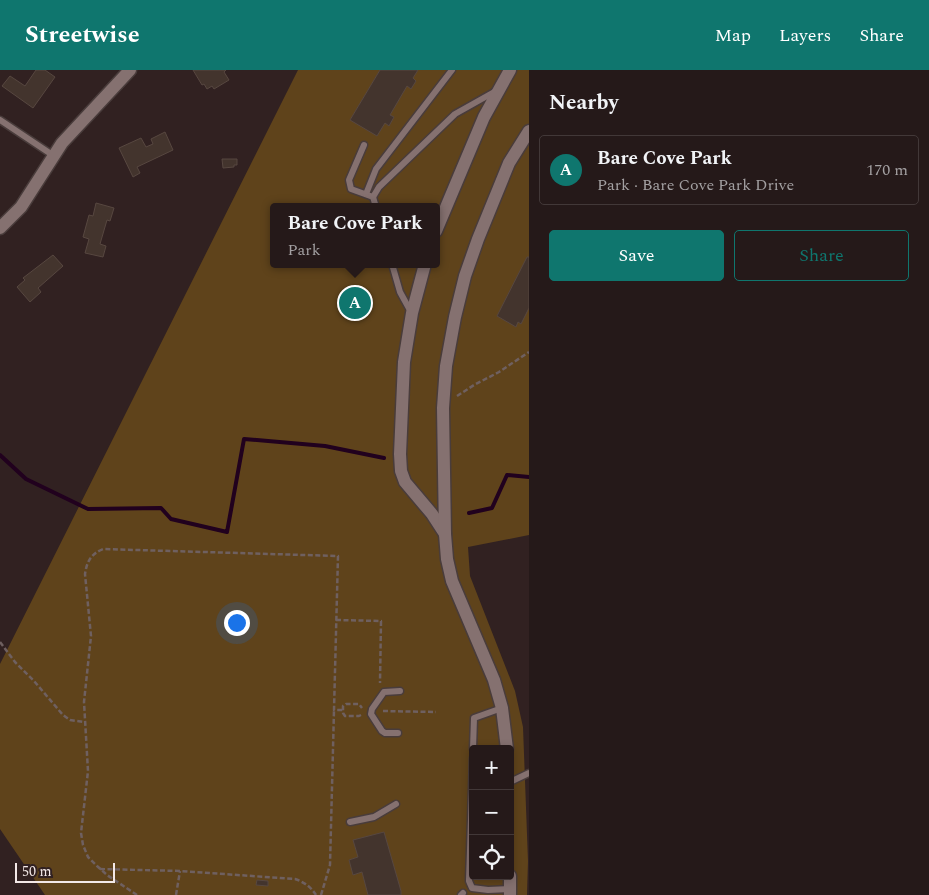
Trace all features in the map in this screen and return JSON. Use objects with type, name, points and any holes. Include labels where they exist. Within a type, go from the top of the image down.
[{"type":"street","points":[[0,228],[21,207],[62,143],[130,70]]},
{"type":"street","points":[[440,221],[473,142],[510,70]]},
{"type":"street","points":[[507,745],[502,708],[494,680],[452,581],[444,534],[442,408],[446,366],[455,317],[466,276],[478,239],[509,163],[529,131]]},
{"type":"street","points":[[424,268],[412,313],[404,362],[400,471],[405,482],[432,514],[444,534]]},
{"type":"lane","points":[[366,194],[376,169],[452,70]]},
{"type":"lane","points":[[375,203],[373,197],[379,187],[455,114],[499,89]]},
{"type":"lane","points":[[0,120],[54,156]]},
{"type":"lane","points":[[364,145],[349,180],[351,189],[373,197]]},
{"type":"lane","points":[[393,268],[400,292],[412,313]]},
{"type":"lane","points":[[398,734],[382,731],[371,714],[372,708],[382,694],[387,691],[400,691]]},
{"type":"lane","points":[[473,745],[474,718],[502,708]]},
{"type":"lane","points":[[514,780],[529,773]]},
{"type":"lane","points":[[472,790],[469,881],[472,888],[480,890],[510,887]]},
{"type":"lane","points":[[350,822],[374,817],[396,804]]},
{"type":"path","points":[[442,408],[474,385],[499,372],[529,352]]},
{"type":"path","points":[[138,895],[100,869],[88,856],[83,845],[81,833],[88,771],[84,702],[91,636],[85,574],[87,564],[92,555],[103,550],[338,556],[330,865],[321,895]]},
{"type":"path","points":[[336,620],[361,619],[381,621],[382,694]]},
{"type":"path","points":[[0,642],[15,662],[63,715],[70,720],[84,722]]},
{"type":"path","points":[[334,710],[343,710]]},
{"type":"path","points":[[100,869],[180,871],[295,879],[303,882],[316,895]]},
{"type":"path","points":[[176,895],[180,871]]},
{"type":"shaded area","points":[[298,70],[529,70],[529,535],[468,547],[470,576],[515,691],[523,727],[528,861],[527,895],[45,895],[0,829],[0,664]]},
{"type":"building","points":[[36,70],[45,70],[55,77],[33,108],[2,86],[10,76],[25,86]]},
{"type":"building","points":[[193,70],[226,70],[224,72],[229,80],[214,89],[212,86],[207,89],[204,84],[202,85]]},
{"type":"building","points":[[380,70],[418,70],[413,78],[416,81],[411,89],[407,86],[390,115],[394,117],[389,126],[385,123],[377,136],[350,120]]},
{"type":"building","points":[[165,132],[173,150],[137,167],[140,173],[133,177],[119,148],[141,138],[146,147],[153,144],[151,139]]},
{"type":"building","points":[[222,159],[237,159],[237,165],[223,168]]},
{"type":"building","points":[[96,203],[114,208],[110,221],[107,220],[100,244],[106,246],[103,257],[85,253],[89,239],[83,237],[89,215],[93,216]]},
{"type":"building","points":[[53,255],[63,266],[38,288],[41,292],[30,302],[17,287],[25,280],[23,278]]},
{"type":"building","points":[[527,257],[529,257],[529,308],[521,324],[518,322],[516,327],[497,316]]},
{"type":"building","points":[[384,832],[401,895],[368,895],[362,872],[353,875],[349,860],[358,857],[353,840]]},
{"type":"building","points":[[257,880],[268,881],[268,886],[256,885]]},
{"type":"waterway","points":[[0,455],[26,479],[88,509],[161,508],[171,519],[227,532],[244,439],[325,446],[384,458]]},
{"type":"waterway","points":[[469,513],[492,508],[507,475],[529,477]]},
{"type":"place","name":"Bare Cove Park","points":[[355,303]]}]
